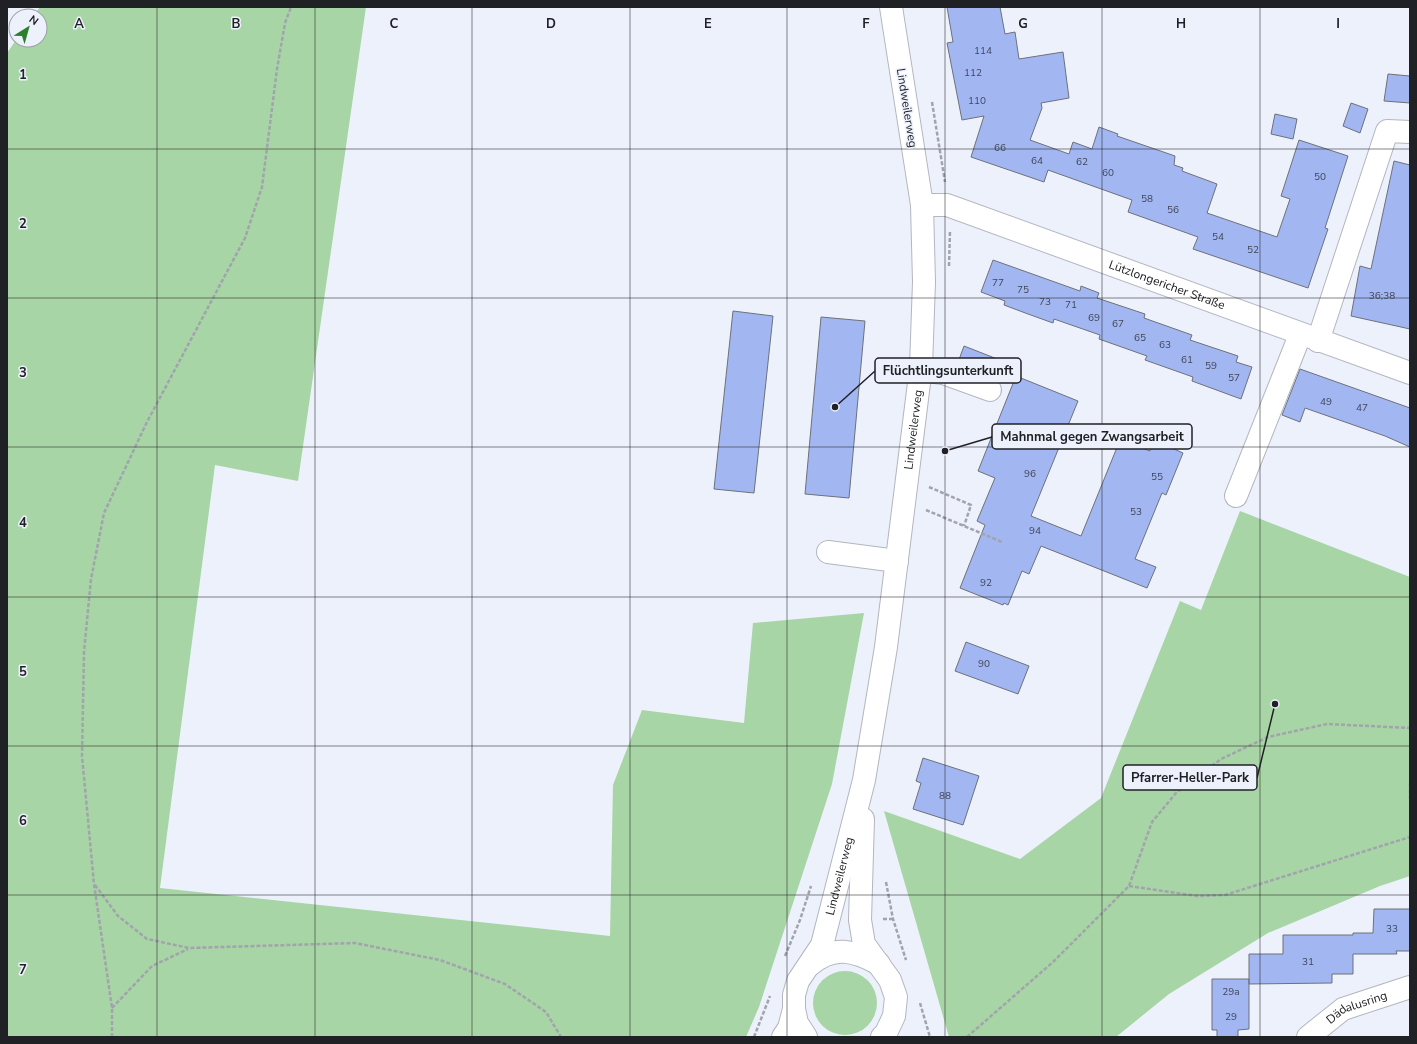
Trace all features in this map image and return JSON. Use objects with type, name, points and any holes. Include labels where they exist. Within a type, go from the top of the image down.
[{"type":"street","name":"Lindweilerweg","points":[[806,1037],[797,1023],[794,1009],[796,988],[806,969],[822,945],[864,780],[886,647],[920,370],[924,282],[922,205],[891,7]]},
{"type":"street","points":[[1236,496],[1309,338],[1387,131],[1410,132]]},
{"type":"street","name":"Lützlongericher Straße","points":[[922,205],[947,205],[1309,338],[1410,373]]},
{"type":"street","points":[[920,370],[942,373],[990,390]]},
{"type":"street","points":[[828,552],[897,561]]},
{"type":"street","name":"Lindweilerweg","points":[[864,780],[860,920],[864,944],[890,980],[896,997],[894,1027],[882,1037]]},
{"type":"street","name":"Lindweilerweg","points":[[806,969],[824,956],[844,951],[863,955],[879,964]]},
{"type":"street","name":"Dädalusring","points":[[1308,1037],[1343,1009],[1410,987]]},
{"type":"street","points":[[783,1037],[789,1028],[794,1009]]},
{"type":"path","points":[[112,1037],[112,1008],[94,884],[82,756],[84,652],[91,579],[104,513],[146,422],[245,238],[262,187],[277,69],[285,23],[291,7]]},
{"type":"path","points":[[935,490],[971,505],[964,526]]},
{"type":"path","points":[[922,508],[1002,542]]},
{"type":"path","points":[[967,1037],[1053,962],[1129,886],[1152,822],[1176,793],[1222,758],[1268,736],[1327,724],[1410,728]]},
{"type":"path","points":[[1410,783],[1410,801]]},
{"type":"path","points":[[1129,886],[1197,896],[1225,895],[1410,837]]},
{"type":"path","points":[[782,963],[800,920],[813,879]]},
{"type":"path","points":[[94,884],[118,916],[147,939],[189,948],[355,943],[440,960],[505,984],[546,1012],[561,1037]]},
{"type":"path","points":[[112,1008],[152,966],[189,948]]},
{"type":"path","points":[[754,1037],[772,991]]},
{"type":"green space","points":[[366,7],[298,481],[215,465],[160,888],[610,936],[613,785],[642,710],[744,723],[753,623],[864,613],[832,784],[759,1007],[746,1037],[7,1037],[7,53],[10,48],[48,48],[48,8],[39,8]]},
{"type":"green space","points":[[1240,511],[1410,577],[1410,876],[1380,886],[1268,933],[1169,994],[1116,1037],[949,1037],[884,811],[1020,859],[1101,798],[1180,601],[1201,610]]},
{"type":"green space","points":[[839,971],[851,971],[868,980],[875,991],[877,1003],[875,1015],[868,1026],[851,1035],[839,1035],[827,1030],[818,1021],[813,1009],[813,997],[818,985],[827,976]]},
{"type":"building","points":[[947,7],[1000,7],[1005,34],[1015,32],[1019,59],[1063,52],[1069,98],[1041,103],[1042,108],[1030,140],[1069,154],[1073,142],[1092,149],[1099,127],[1118,134],[1117,136],[1175,156],[1174,165],[1183,168],[1182,171],[1217,184],[1207,213],[1277,237],[1290,199],[1281,196],[1299,140],[1348,156],[1325,228],[1328,229],[1308,288],[1193,249],[1198,237],[1128,212],[1132,200],[1048,170],[1044,182],[971,157],[984,116],[962,120],[947,43],[953,42]]},
{"type":"building","points":[[1388,74],[1410,76],[1410,103],[1384,101]]},
{"type":"building","points":[[1351,103],[1368,109],[1360,133],[1343,126]]},
{"type":"building","points":[[1275,114],[1297,119],[1293,139],[1271,134]]},
{"type":"building","points":[[1394,161],[1410,165],[1410,329],[1351,316],[1360,266],[1371,269]]},
{"type":"building","points":[[993,260],[1080,291],[1081,286],[1099,293],[1097,298],[1145,314],[1144,318],[1192,335],[1190,340],[1238,356],[1236,362],[1252,367],[1241,399],[1192,381],[1193,377],[1145,360],[1147,356],[1099,339],[1100,335],[1054,319],[1053,323],[1004,305],[1005,301],[981,292]]},
{"type":"building","points":[[733,311],[773,316],[754,493],[714,489]]},
{"type":"building","points":[[821,317],[865,321],[849,498],[805,494]]},
{"type":"building","points":[[964,346],[1005,362],[997,380],[957,365]]},
{"type":"building","points":[[1300,369],[1410,408],[1410,447],[1385,436],[1305,408],[1300,422],[1282,415]]},
{"type":"building","points":[[1016,376],[1078,401],[1031,516],[1081,536],[1120,440],[1150,451],[1154,440],[1183,453],[1166,495],[1162,493],[1135,559],[1156,567],[1147,588],[1041,546],[1029,574],[1022,571],[1008,605],[1004,603],[1003,605],[960,588],[985,525],[977,521],[995,478],[978,471]]},
{"type":"building","points":[[966,642],[1029,666],[1018,694],[955,671]]},
{"type":"building","points":[[923,758],[979,776],[963,825],[913,809],[921,783],[916,781]]},
{"type":"building","points":[[1374,909],[1410,909],[1410,951],[1396,951],[1397,954],[1353,954],[1353,974],[1332,974],[1332,983],[1249,984],[1249,954],[1283,954],[1283,935],[1353,935],[1353,933],[1373,933]]},
{"type":"building","points":[[1212,979],[1249,979],[1249,1029],[1238,1030],[1238,1037],[1217,1037],[1217,1030],[1212,1030]]},
{"type":"place","name":"Flüchtlingsunterkunft","points":[[835,407]]},
{"type":"place","name":"Mahnmal gegen Zwangsarbeit","points":[[945,451]]},
{"type":"place","name":"Pfarrer-Heller-Park","points":[[1275,704]]}]
